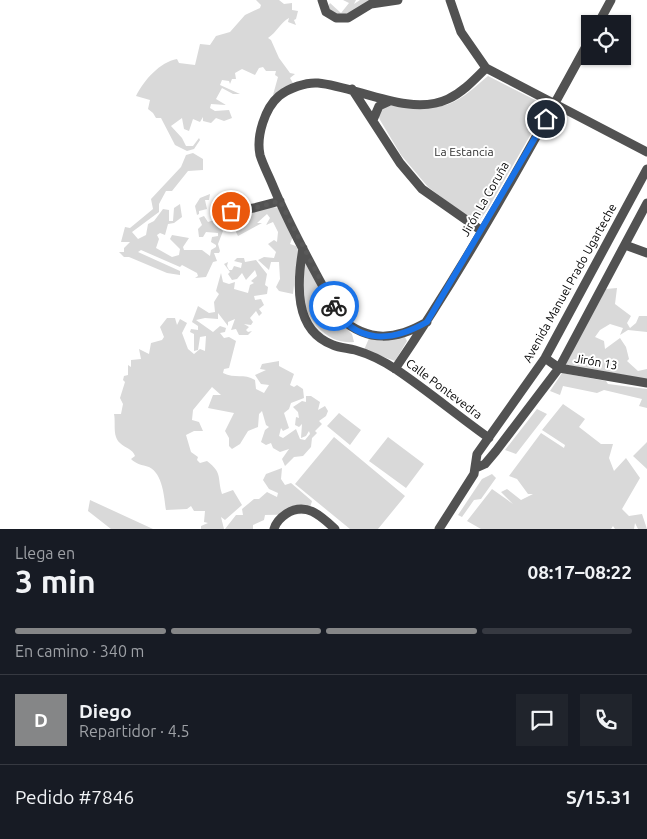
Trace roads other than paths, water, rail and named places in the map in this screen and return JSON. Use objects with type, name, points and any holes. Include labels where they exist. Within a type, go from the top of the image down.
[{"type":"street","points":[[322,0],[326,12],[336,18],[348,18],[371,4],[398,0]]},
{"type":"street","points":[[450,0],[461,32],[486,68],[647,152]]},
{"type":"street","points":[[603,15],[611,0]]},
{"type":"street","name":"Jirón La Coruña","points":[[396,369],[482,231],[581,55]]},
{"type":"street","points":[[427,322],[410,332],[395,336],[378,337],[352,328],[340,318],[280,201],[260,154],[260,135],[272,102],[284,92],[315,83],[352,89],[390,102],[406,104],[446,100],[465,89],[486,68]]},
{"type":"street","points":[[352,89],[400,163],[422,189],[482,231]]},
{"type":"street","points":[[373,120],[379,106],[390,102]]},
{"type":"street","name":"Avenida Manuel Prado Ugarteche","points":[[476,468],[475,458],[545,358],[647,168]]},
{"type":"street","points":[[231,211],[254,208],[280,201]]},
{"type":"street","points":[[439,529],[476,468],[485,464],[496,451],[559,368],[647,203]]},
{"type":"street","points":[[625,245],[647,253]]},
{"type":"street","name":"Calle Pontevedra","points":[[303,248],[298,274],[299,302],[307,324],[315,333],[332,345],[356,350],[396,369],[489,438]]},
{"type":"street","points":[[356,350],[362,333]]},
{"type":"street","name":"Jirón 13","points":[[545,358],[559,368],[647,383]]},
{"type":"street","points":[[274,529],[276,523],[294,509],[306,509],[316,512],[335,529]]},
{"type":"park label","name":"La Estancia","points":[[464,152]]}]
